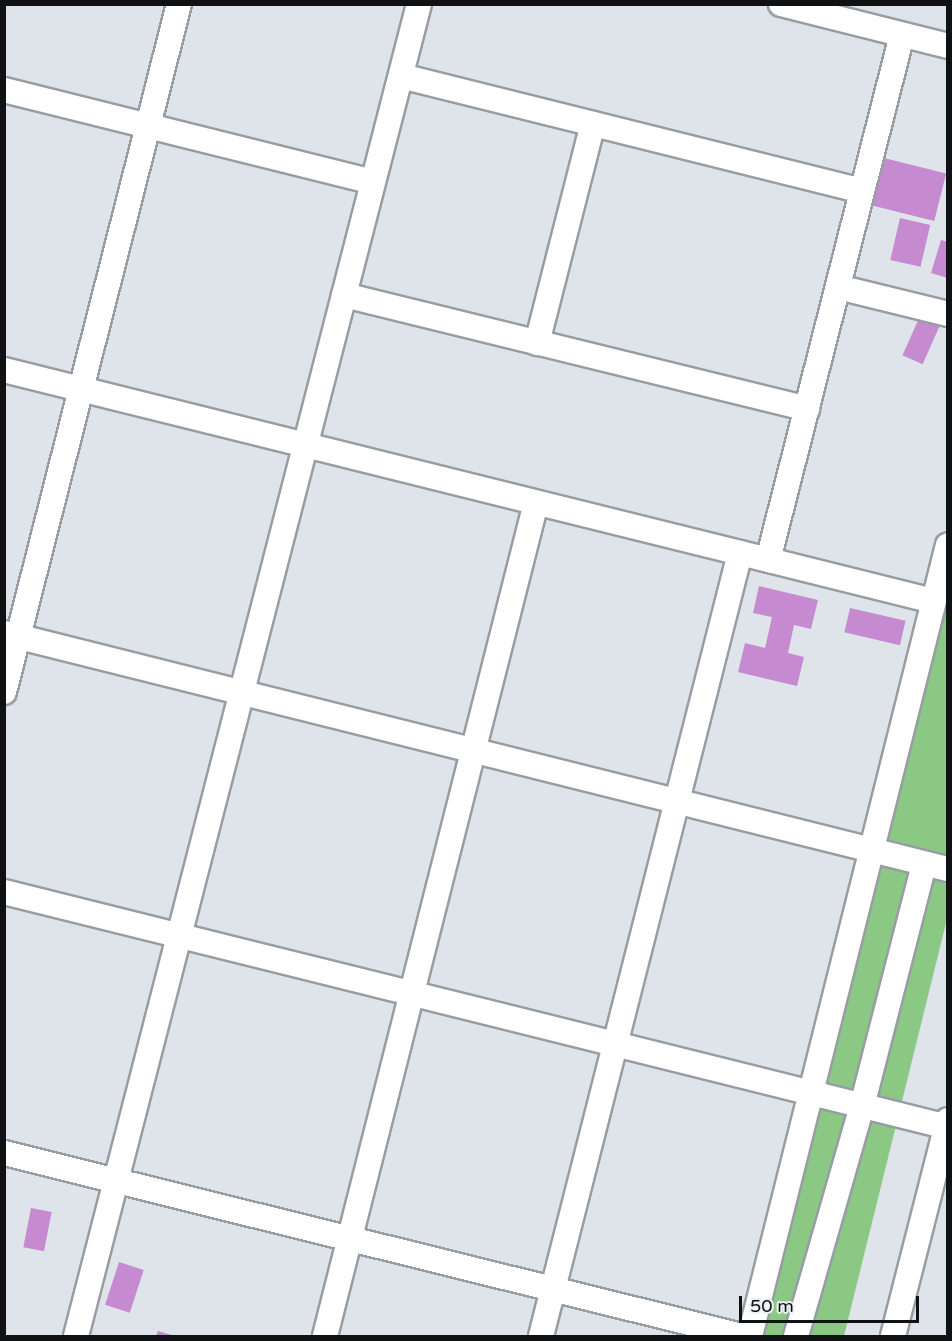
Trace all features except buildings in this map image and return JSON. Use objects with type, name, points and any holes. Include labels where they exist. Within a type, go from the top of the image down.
[{"type":"street","points":[[4,692],[11,635],[81,389],[179,4]]},
{"type":"street","points":[[76,1336],[419,4]]},
{"type":"street","points":[[781,4],[948,46]]},
{"type":"street","points":[[768,560],[902,35]]},
{"type":"street","points":[[401,76],[862,191]]},
{"type":"street","points":[[4,90],[373,182]]},
{"type":"street","points":[[537,342],[593,124]]},
{"type":"street","points":[[838,287],[948,314]]},
{"type":"street","points":[[344,295],[807,409]]},
{"type":"street","points":[[4,370],[933,601]]},
{"type":"street","points":[[325,1336],[536,503]]},
{"type":"street","points":[[750,1336],[948,545]]},
{"type":"street","points":[[541,1336],[740,553]]},
{"type":"street","points":[[11,635],[948,870]]},
{"type":"street","points":[[796,1336],[862,1106],[924,864]]},
{"type":"street","points":[[4,892],[862,1106],[947,1124],[893,1336]]},
{"type":"street","points":[[4,1153],[742,1336]]},
{"type":"green space","points":[[947,566],[947,919],[844,1336],[757,1336]]}]
